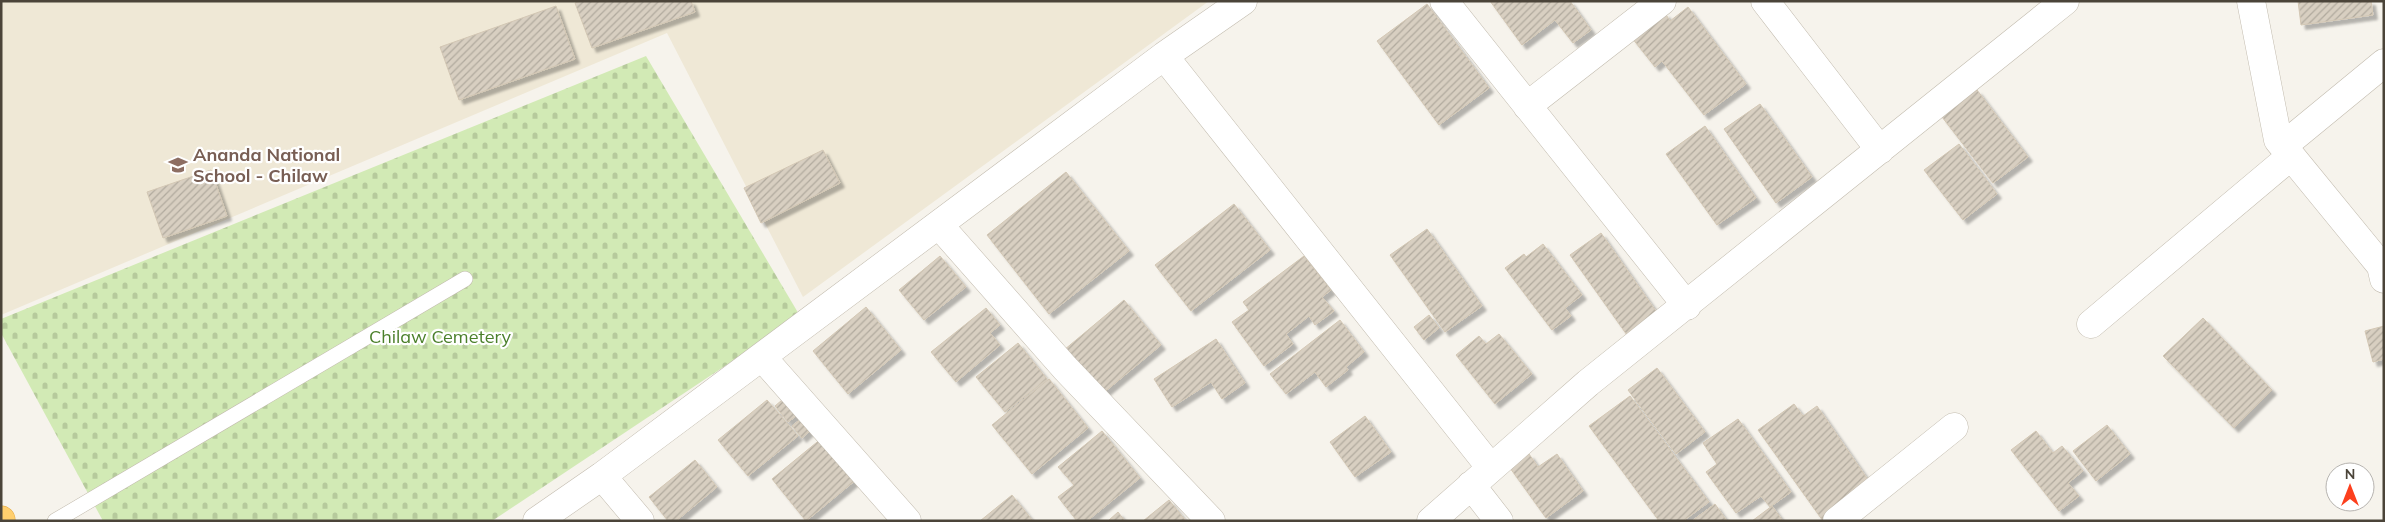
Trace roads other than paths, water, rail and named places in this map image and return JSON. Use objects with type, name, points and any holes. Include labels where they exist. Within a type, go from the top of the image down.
[{"type":"street","points":[[537,521],[602,476],[1164,56],[1243,1]]},
{"type":"street","points":[[1444,1],[1686,306]]},
{"type":"street","points":[[1527,106],[1662,1]]},
{"type":"street","points":[[1765,1],[1880,150]]},
{"type":"street","points":[[1431,521],[1588,383],[2065,1]]},
{"type":"street","points":[[2252,1],[2278,140],[2381,266],[2384,279]]},
{"type":"street","points":[[1164,56],[1481,476],[1499,521]]},
{"type":"street","points":[[2091,324],[2384,63]]},
{"type":"street","points":[[939,225],[1065,368],[1211,521]]},
{"type":"street","points":[[762,357],[907,521]]},
{"type":"street","points":[[1837,521],[1954,427]]},
{"type":"street","points":[[602,476],[640,521]]},
{"type":"lane","points":[[55,521],[464,280]]},
{"type":"place","name":"Ananda National School - Chilaw","points":[[178,165]]},
{"type":"park label","name":"Chilaw Cemetery","points":[[440,337]]}]
